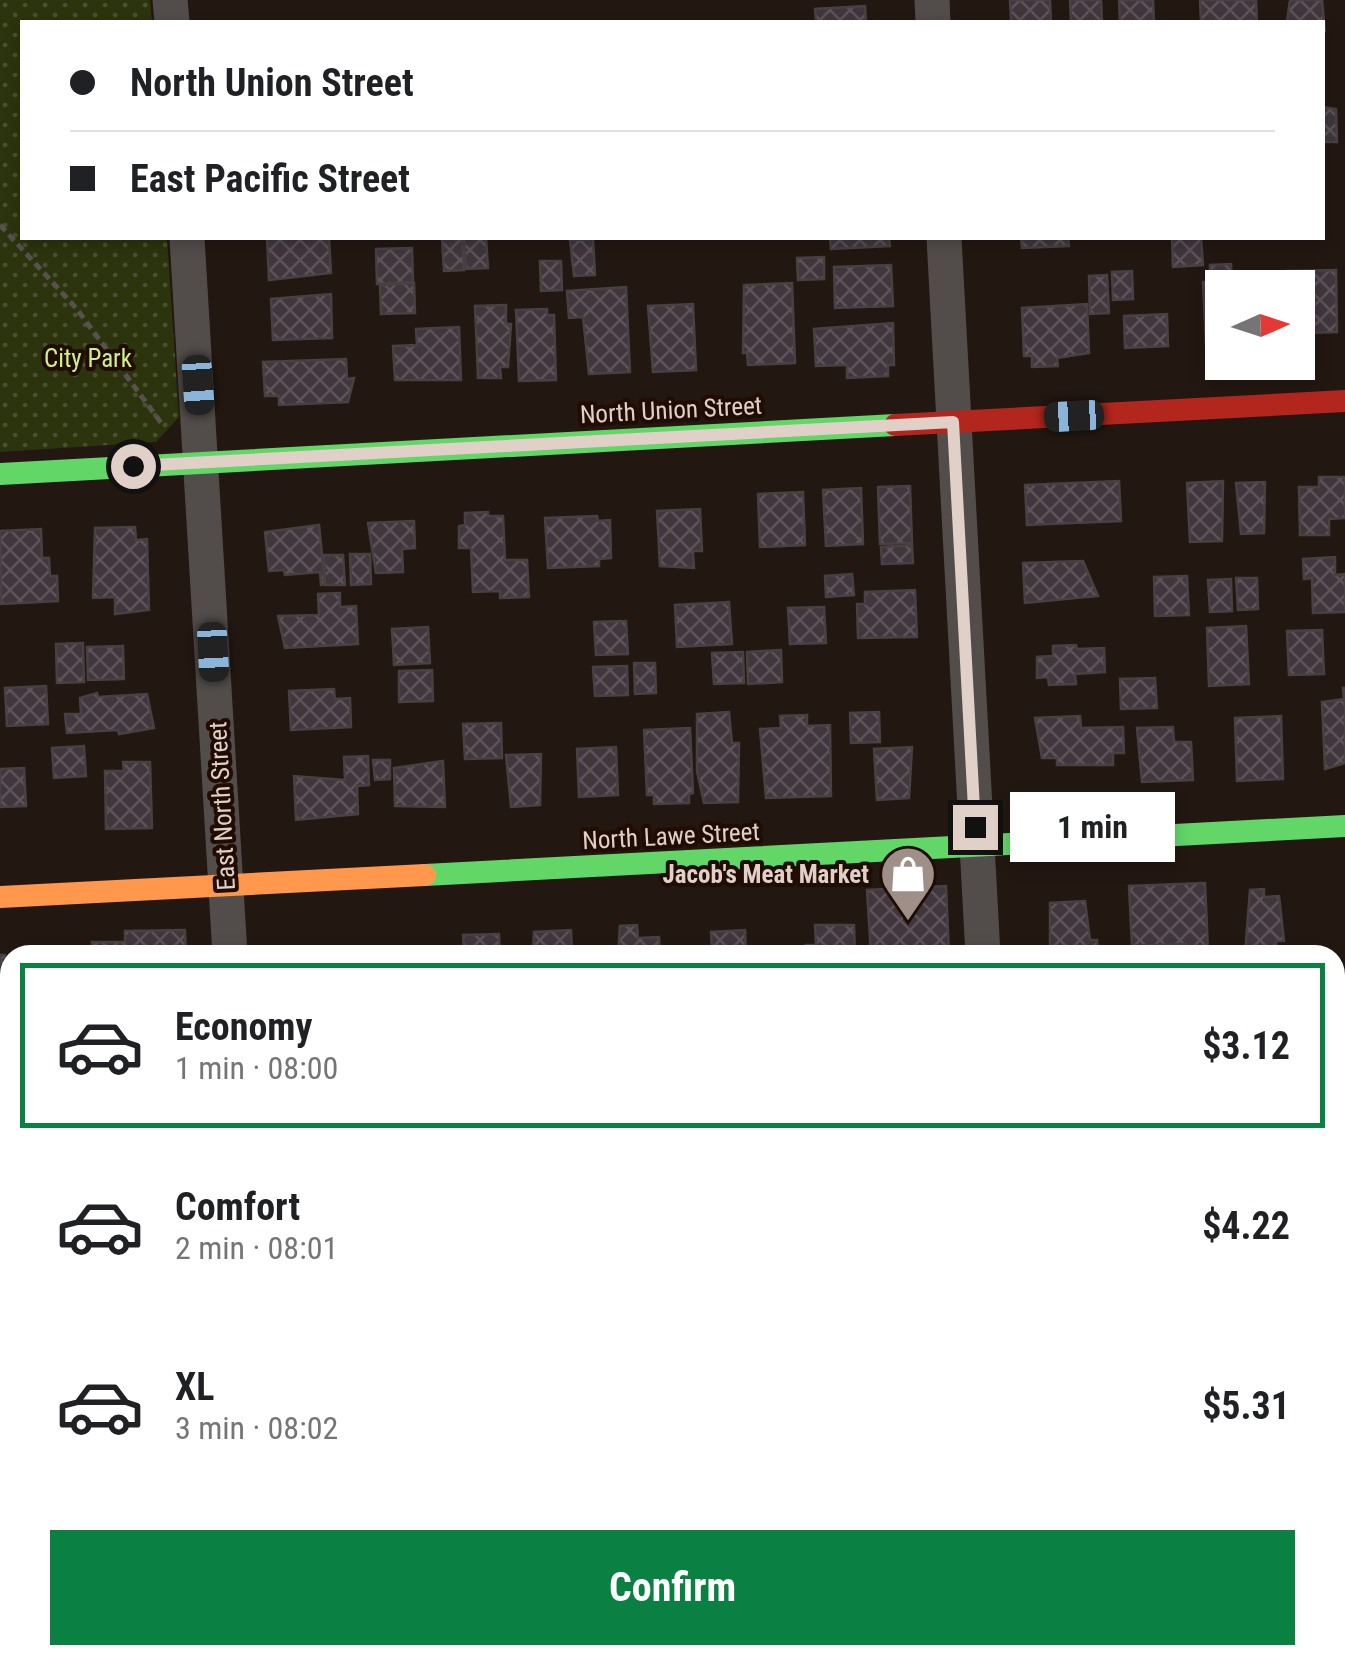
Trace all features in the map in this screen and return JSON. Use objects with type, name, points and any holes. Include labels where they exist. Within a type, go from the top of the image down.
[{"type":"street","name":"East North Street","points":[[187,240],[230,945]]},
{"type":"street","points":[[944,240],[983,945]]},
{"type":"street","name":"North Union Street","points":[[0,474],[1345,401]]},
{"type":"street","name":"North Lawe Street","points":[[0,898],[1345,826]]},
{"type":"path","points":[[0,225],[76,308],[164,426]]},
{"type":"green space","name":"City Park","points":[[0,0],[150,0],[152,20],[20,20],[20,240],[167,240],[179,417],[156,442],[0,452]]},
{"type":"building","points":[[1010,0],[1050,0],[1051,20],[1011,20]]},
{"type":"building","points":[[1070,0],[1101,0],[1102,20],[1071,20]]},
{"type":"building","points":[[1119,0],[1153,0],[1154,20],[1120,20]]},
{"type":"building","points":[[1200,0],[1256,0],[1257,20],[1201,20]]},
{"type":"building","points":[[1290,0],[1322,0],[1324,20],[1287,20]]},
{"type":"building","points":[[865,6],[866,20],[816,20],[815,9]]},
{"type":"building","points":[[1325,107],[1336,109],[1337,142],[1325,142]]},
{"type":"building","points":[[267,240],[329,240],[331,273],[269,280]]},
{"type":"building","points":[[442,240],[462,240],[464,270],[444,271]]},
{"type":"building","points":[[464,240],[486,240],[488,268],[466,269]]},
{"type":"building","points":[[570,240],[593,240],[595,275],[574,276]]},
{"type":"building","points":[[830,240],[889,240],[890,246],[831,249]]},
{"type":"building","points":[[1021,240],[1068,240],[1069,246],[1022,248]]},
{"type":"building","points":[[1172,240],[1201,240],[1203,265],[1173,267]]},
{"type":"building","points":[[412,248],[413,282],[377,284],[376,249]]},
{"type":"building","points":[[824,257],[824,279],[798,280],[797,258]]},
{"type":"building","points":[[540,261],[561,261],[562,290],[541,291]]},
{"type":"building","points":[[1231,264],[1231,270],[1210,270],[1210,265]]},
{"type":"building","points":[[891,265],[893,306],[835,308],[834,267]]},
{"type":"building","points":[[1315,270],[1336,270],[1337,332],[1315,333]]},
{"type":"building","points":[[1132,271],[1133,299],[1113,300],[1112,272]]},
{"type":"building","points":[[1107,275],[1109,313],[1090,314],[1089,276]]},
{"type":"building","points":[[414,283],[415,313],[381,314],[380,285]]},
{"type":"building","points":[[792,283],[795,363],[748,365],[747,353],[743,353],[744,285]]},
{"type":"building","points":[[626,287],[630,372],[589,374],[583,317],[569,318],[567,291]]},
{"type":"building","points":[[331,294],[332,338],[273,340],[271,299]]},
{"type":"building","points":[[693,304],[696,370],[653,372],[648,306]]},
{"type":"building","points":[[1087,304],[1089,353],[1057,358],[1058,366],[1032,367],[1032,356],[1024,356],[1022,308]]},
{"type":"building","points":[[506,305],[506,324],[511,324],[508,367],[500,367],[501,378],[478,378],[475,306]]},
{"type":"building","points":[[547,309],[547,315],[554,315],[556,380],[519,381],[516,310]]},
{"type":"building","points":[[1167,314],[1168,346],[1125,348],[1124,316]]},
{"type":"building","points":[[893,323],[894,365],[888,365],[888,376],[847,378],[847,365],[816,366],[814,329]]},
{"type":"building","points":[[459,327],[461,380],[395,380],[393,346],[417,345],[416,329]]},
{"type":"building","points":[[346,359],[347,379],[354,378],[348,402],[279,405],[279,396],[265,396],[263,362]]},
{"type":"building","points":[[1319,477],[1345,477],[1345,518],[1329,519],[1329,535],[1300,535],[1299,487],[1319,487]]},
{"type":"building","points":[[1119,481],[1121,521],[1027,525],[1025,485]]},
{"type":"building","points":[[1223,481],[1222,541],[1190,542],[1187,483]]},
{"type":"building","points":[[1265,482],[1264,533],[1241,534],[1236,483]]},
{"type":"building","points":[[910,486],[912,543],[880,544],[878,487]]},
{"type":"building","points":[[861,488],[863,544],[826,546],[823,490]]},
{"type":"building","points":[[803,492],[805,545],[760,547],[758,494]]},
{"type":"building","points":[[700,509],[702,551],[693,551],[694,568],[660,566],[657,511]]},
{"type":"building","points":[[488,512],[488,516],[503,516],[505,560],[527,560],[529,597],[500,598],[500,591],[473,592],[471,548],[459,548],[459,526],[465,525],[465,513]]},
{"type":"building","points":[[597,516],[598,521],[610,520],[611,558],[599,559],[599,566],[548,568],[545,518]]},
{"type":"building","points":[[414,521],[415,548],[402,549],[403,572],[376,573],[368,523]]},
{"type":"building","points":[[319,525],[325,584],[321,585],[320,572],[285,575],[284,570],[269,571],[265,532]]},
{"type":"building","points":[[135,527],[136,540],[147,539],[149,610],[115,614],[115,597],[93,598],[95,528]]},
{"type":"building","points":[[41,529],[42,558],[49,558],[50,576],[57,576],[58,601],[1,604],[0,531]]},
{"type":"building","points":[[912,545],[913,563],[882,564],[881,547]]},
{"type":"building","points":[[350,554],[370,554],[371,584],[351,585]]},
{"type":"building","points":[[324,555],[343,555],[345,585],[325,585]]},
{"type":"building","points":[[1335,557],[1335,575],[1345,574],[1345,612],[1313,613],[1312,578],[1304,579],[1303,559]]},
{"type":"building","points":[[1083,561],[1098,596],[1025,603],[1023,563]]},
{"type":"building","points":[[852,574],[854,595],[826,597],[825,576]]},
{"type":"building","points":[[1187,576],[1189,615],[1155,616],[1154,577]]},
{"type":"building","points":[[1236,578],[1257,578],[1258,609],[1238,610]]},
{"type":"building","points":[[1231,579],[1232,611],[1210,612],[1208,580]]},
{"type":"building","points":[[915,590],[917,637],[858,638],[857,604],[865,604],[865,592]]},
{"type":"building","points":[[340,593],[340,607],[356,606],[358,644],[285,648],[278,616],[319,615],[318,594]]},
{"type":"building","points":[[729,602],[732,644],[677,647],[675,605]]},
{"type":"building","points":[[824,607],[826,643],[790,644],[788,608]]},
{"type":"building","points":[[626,621],[628,654],[596,655],[594,622]]},
{"type":"building","points":[[1246,626],[1249,684],[1209,686],[1207,628]]},
{"type":"building","points":[[428,627],[430,663],[394,665],[392,629]]},
{"type":"building","points":[[1322,630],[1324,674],[1289,675],[1287,631]]},
{"type":"building","points":[[83,643],[84,682],[57,683],[56,644]]},
{"type":"building","points":[[1076,645],[1077,649],[1104,648],[1105,672],[1075,674],[1076,684],[1049,685],[1048,677],[1037,678],[1037,657],[1053,656],[1053,646]]},
{"type":"building","points":[[123,646],[124,679],[88,680],[87,647]]},
{"type":"building","points":[[781,650],[782,682],[748,684],[747,652]]},
{"type":"building","points":[[743,652],[744,683],[714,684],[712,653]]},
{"type":"building","points":[[634,663],[655,663],[656,693],[635,694]]},
{"type":"building","points":[[627,666],[628,695],[595,696],[593,667]]},
{"type":"building","points":[[432,670],[433,701],[399,702],[399,671]]},
{"type":"building","points":[[1155,678],[1157,708],[1121,709],[1120,679]]},
{"type":"building","points":[[46,686],[48,724],[7,726],[5,688]]},
{"type":"building","points":[[1345,688],[1345,763],[1325,769],[1322,702],[1344,699]]},
{"type":"building","points":[[334,689],[335,699],[350,698],[351,727],[291,730],[289,691]]},
{"type":"building","points":[[97,693],[98,697],[147,694],[154,728],[119,734],[118,730],[67,733],[65,714],[81,714],[80,698]]},
{"type":"building","points":[[729,712],[732,743],[739,743],[738,802],[704,803],[697,771],[697,714]]},
{"type":"building","points":[[879,712],[880,742],[851,743],[850,713]]},
{"type":"building","points":[[807,715],[807,726],[830,725],[831,796],[766,798],[760,729],[781,728],[780,716]]},
{"type":"building","points":[[1080,716],[1081,728],[1123,727],[1124,753],[1113,753],[1113,765],[1057,765],[1057,758],[1042,758],[1035,718]]},
{"type":"building","points":[[1281,716],[1283,779],[1237,781],[1235,718]]},
{"type":"building","points":[[501,723],[502,758],[465,759],[463,724]]},
{"type":"building","points":[[1173,727],[1174,742],[1191,742],[1193,780],[1142,782],[1137,728]]},
{"type":"building","points":[[690,728],[693,793],[689,794],[689,803],[654,804],[654,795],[647,795],[644,730]]},
{"type":"building","points":[[84,746],[86,776],[54,778],[52,748]]},
{"type":"building","points":[[616,747],[618,795],[579,797],[577,749]]},
{"type":"building","points":[[912,747],[909,798],[877,800],[874,749]]},
{"type":"building","points":[[541,754],[540,805],[511,807],[506,755]]},
{"type":"building","points":[[368,756],[369,785],[357,786],[358,814],[296,820],[294,776],[345,780],[344,757]]},
{"type":"building","points":[[373,760],[390,760],[390,779],[375,780]]},
{"type":"building","points":[[443,761],[445,807],[395,806],[394,768]]},
{"type":"building","points":[[123,762],[150,762],[152,828],[106,829],[105,771],[124,771]]},
{"type":"building","points":[[24,768],[26,806],[0,807],[0,769]]},
{"type":"building","points":[[1205,883],[1208,945],[1132,945],[1129,886]]},
{"type":"building","name":"Jacob's Meat Market","points":[[946,886],[949,945],[870,945],[867,890]]},
{"type":"building","points":[[1264,889],[1264,897],[1279,896],[1284,941],[1276,941],[1276,945],[1246,945],[1250,890]]},
{"type":"building","points":[[1085,901],[1090,940],[1097,940],[1097,945],[1050,945],[1050,903]]},
{"type":"building","points":[[637,925],[638,938],[659,937],[659,945],[619,945],[620,926]]},
{"type":"building","points":[[815,925],[854,925],[855,945],[816,945]]},
{"type":"building","points":[[185,930],[186,945],[92,945],[125,942],[125,931]]},
{"type":"building","points":[[571,930],[572,945],[533,945],[534,932]]},
{"type":"building","points":[[745,930],[746,945],[712,945],[711,932]]},
{"type":"building","points":[[499,934],[500,945],[464,945],[463,935]]},
{"type":"traffic: fast","points":[[0,474],[895,425]]},
{"type":"traffic: fast","points":[[425,875],[1345,826]]},
{"type":"traffic: slow","points":[[0,897],[425,875]]},
{"type":"traffic: jam","points":[[895,425],[1345,401]]},
{"type":"place","name":"Jacob's Meat Market","points":[[908,923]]},
{"type":"route","points":[[133,466],[953,422],[975,827]]}]
